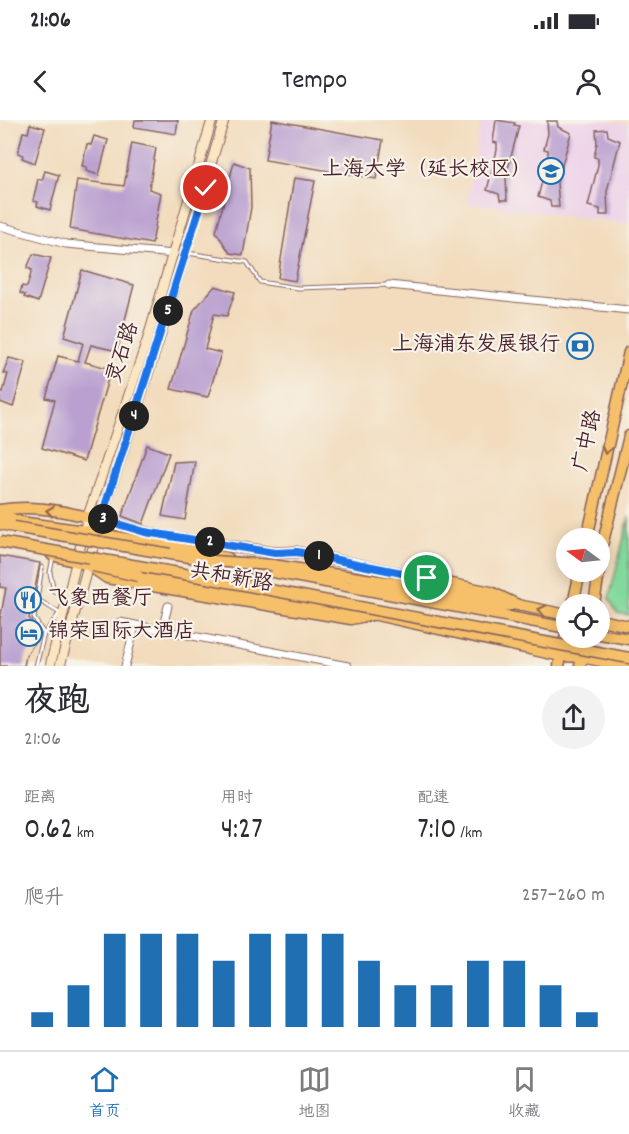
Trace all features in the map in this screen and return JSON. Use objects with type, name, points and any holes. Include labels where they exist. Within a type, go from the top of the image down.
[{"type":"main road","name":"灵石路","points":[[60,666],[82,563],[88,516],[174,254],[212,120]]},
{"type":"main road","name":"灵石路","points":[[50,666],[61,614],[97,533],[186,253],[224,120]]},
{"type":"main road","name":"广中路","points":[[589,528],[629,352]]},
{"type":"main road","name":"广中路","points":[[606,528],[629,436]]},
{"type":"main road","name":"共和新路","points":[[0,512],[20,507],[88,516],[145,532],[275,553],[297,552],[491,591],[518,605],[556,613]]},
{"type":"main road","name":"共和新路","points":[[0,512],[20,522],[97,533],[254,564],[498,607],[518,605]]},
{"type":"main road","points":[[0,524],[213,561],[556,627]]},
{"type":"main road","points":[[185,538],[201,553]]},
{"type":"main road","name":"共和新路","points":[[0,542],[82,563],[107,578],[351,619],[372,615],[560,661],[624,666]]},
{"type":"main road","points":[[0,542],[218,580],[629,658]]},
{"type":"main road","points":[[12,544],[70,561],[138,576],[372,615]]},
{"type":"main road","points":[[254,564],[275,553]]},
{"type":"main road","points":[[213,561],[273,565],[446,591],[518,605]]},
{"type":"main road","points":[[610,622],[629,626]]},
{"type":"main road","points":[[610,636],[629,639]]},
{"type":"street","points":[[0,226],[66,244],[174,254]]},
{"type":"street","points":[[389,285],[629,310]]},
{"type":"street","points":[[162,631],[168,606]]},
{"type":"street","points":[[120,622],[348,666]]},
{"type":"street","points":[[125,666],[135,626]]},
{"type":"lane","points":[[186,253],[247,262],[260,282],[298,288],[389,285]]},
{"type":"lane","points":[[53,555],[50,573],[54,591],[67,599]]},
{"type":"lane","points":[[42,567],[34,618],[44,634]]},
{"type":"lane","points":[[36,666],[44,634],[61,614],[37,599]]},
{"type":"shaded area","name":"上海大学（延长校区）","points":[[481,120],[600,120],[629,124],[629,224],[467,203]]},
{"type":"green space","points":[[629,517],[629,615],[617,613],[610,600]]},
{"type":"building","points":[[135,120],[178,120],[176,134],[134,127]]},
{"type":"building","points":[[272,120],[383,140],[376,179],[265,160]]},
{"type":"building","points":[[496,120],[515,123],[514,125],[519,126],[506,176],[507,200],[500,200],[499,194],[487,190],[497,150],[497,143],[493,142]]},
{"type":"building","points":[[547,121],[557,121],[558,127],[571,133],[557,183],[559,207],[551,207],[550,201],[538,197],[548,157],[548,150],[544,149],[548,134]]},
{"type":"building","points":[[30,124],[45,128],[35,163],[22,158],[23,155],[18,153],[23,132],[28,133]]},
{"type":"building","points":[[607,129],[608,136],[620,141],[607,191],[608,215],[600,215],[600,209],[588,206],[598,165],[598,158],[594,157],[597,143],[596,130]]},
{"type":"building","points":[[94,136],[108,140],[99,175],[86,171],[87,167],[82,166],[87,144],[91,145]]},
{"type":"building","points":[[132,143],[156,148],[149,189],[161,193],[152,244],[70,229],[77,180],[124,186]]},
{"type":"building","points":[[234,162],[250,168],[251,207],[243,255],[230,253],[216,232]]},
{"type":"building","points":[[45,171],[59,175],[50,210],[37,206],[38,202],[33,201],[38,179],[42,180]]},
{"type":"building","points":[[294,178],[315,181],[295,281],[278,278]]},
{"type":"building","points":[[33,254],[51,258],[38,302],[20,293],[22,286],[27,287],[32,270],[27,268]]},
{"type":"building","points":[[82,270],[134,285],[117,351],[91,345],[85,362],[111,369],[84,461],[42,448],[55,400],[46,398],[58,356],[78,361],[83,343],[64,337]]},
{"type":"building","points":[[215,286],[235,292],[227,316],[214,314],[205,349],[221,353],[208,397],[171,389],[194,310]]},
{"type":"building","points":[[9,358],[26,362],[13,407],[0,402],[0,391],[3,392],[8,374],[3,373]]},
{"type":"building","points":[[147,445],[169,453],[143,524],[122,516]]},
{"type":"building","points":[[195,461],[185,520],[162,516],[174,462]]},
{"type":"building","points":[[0,556],[40,563],[29,618],[40,634],[26,656],[24,666],[0,666],[0,620],[6,588],[0,587]]},
{"type":"place","name":"上海大学（延长校区）","points":[[551,171]]},
{"type":"place","name":"上海浦东发展银行","points":[[580,346]]},
{"type":"place","name":"飞象西餐厅","points":[[28,600]]},
{"type":"place","name":"锦荣国际大酒店","points":[[29,633]]},
{"type":"route","points":[[206,188],[101,519],[145,532],[275,553],[297,552],[427,578]]}]
